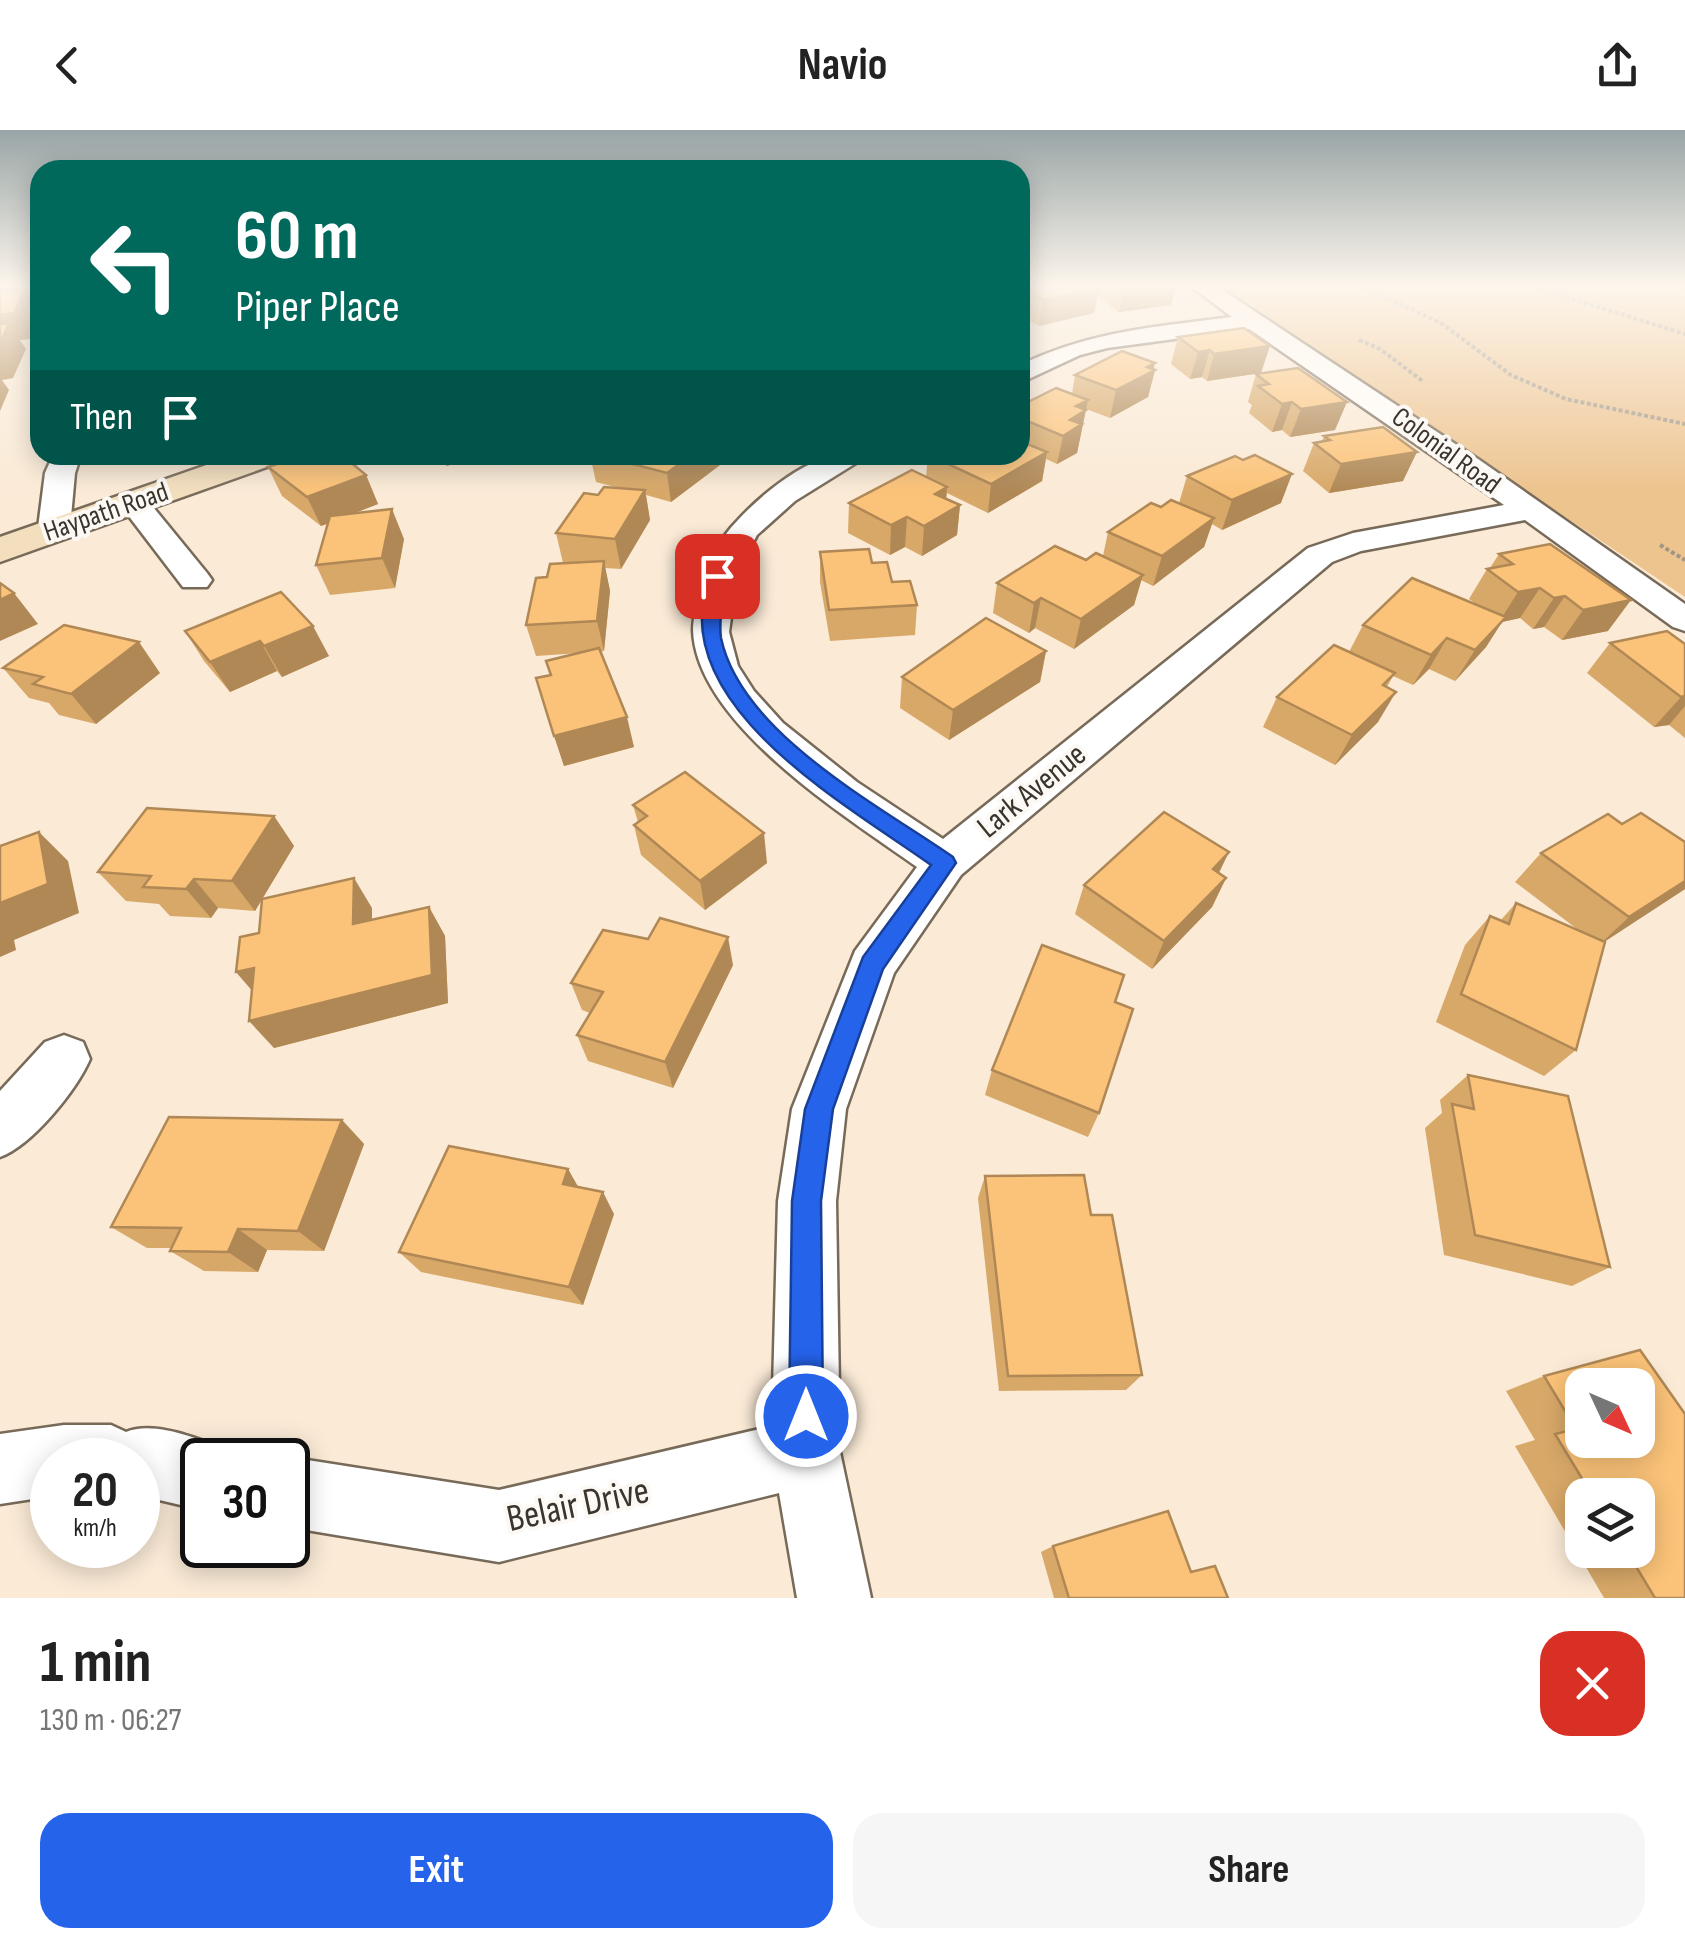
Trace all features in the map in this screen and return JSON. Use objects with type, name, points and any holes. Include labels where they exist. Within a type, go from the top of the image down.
[{"type":"street","points":[[1030,370],[1060,356]]},
{"type":"street","name":"Colonial Road","points":[[1305,356],[1468,465],[1685,620]]},
{"type":"street","points":[[54,528],[63,465]]},
{"type":"street","name":"Haypath Road","points":[[0,550],[240,465]]},
{"type":"street","points":[[834,465],[802,480],[760,510],[730,546],[717,576],[711,634],[720,666],[738,697],[791,754],[945,863]]},
{"type":"street","points":[[133,502],[195,580]]},
{"type":"street","name":"Lark Avenue","points":[[834,1598],[806,1452],[806,1201],[819,1109],[872,965],[945,863],[1320,556],[1354,543],[1527,510]]},
{"type":"street","points":[[0,1131],[64,1059]]},
{"type":"street","name":"Belair Drive","points":[[310,1496],[499,1526],[806,1452]]},
{"type":"street","points":[[0,1470],[30,1465]]},
{"type":"path","points":[[1484,356],[1511,376],[1566,400],[1685,424]]},
{"type":"shaded area","points":[[1324,356],[1685,356],[1685,597]]},
{"type":"building","points":[[1113,356],[1134,356],[1155,363],[1147,367],[1155,370],[1116,390],[1075,375]]},
{"type":"building","points":[[1298,368],[1347,402],[1301,409],[1292,402],[1282,404],[1258,386],[1269,384],[1256,374]]},
{"type":"building","points":[[1056,388],[1088,400],[1076,406],[1086,410],[1070,420],[1082,424],[1063,436],[1030,422],[1030,401]]},
{"type":"building","points":[[1383,427],[1417,452],[1341,464],[1314,443],[1330,440],[1324,436]]},
{"type":"building","points":[[1030,445],[1047,452],[1030,462]]},
{"type":"building","points":[[1255,455],[1292,474],[1232,500],[1187,476],[1235,456],[1243,460]]},
{"type":"building","points":[[354,465],[366,475],[307,497],[268,467]]},
{"type":"building","points":[[636,465],[678,465],[667,473]]},
{"type":"building","points":[[950,465],[1024,465],[991,484]]},
{"type":"building","points":[[912,470],[947,487],[935,494],[960,505],[924,526],[907,517],[891,525],[849,503]]},
{"type":"building","points":[[604,487],[645,490],[615,539],[556,533],[584,493],[598,495]]},
{"type":"building","points":[[1171,500],[1214,518],[1162,556],[1108,532],[1151,503],[1161,507]]},
{"type":"building","points":[[392,509],[382,558],[316,565],[330,516]]},
{"type":"building","points":[[1550,544],[1631,600],[1583,610],[1565,596],[1554,598],[1540,588],[1518,592],[1487,569],[1513,564],[1499,554]]},
{"type":"building","points":[[1055,546],[1086,560],[1096,553],[1143,575],[1081,619],[1041,598],[1034,603],[997,583]]},
{"type":"building","points":[[869,549],[872,563],[887,562],[892,582],[910,581],[917,605],[829,610],[820,552]]},
{"type":"building","points":[[604,561],[597,621],[526,625],[536,578],[547,577],[550,564]]},
{"type":"building","points":[[1412,578],[1506,617],[1475,650],[1447,638],[1431,655],[1363,625]]},
{"type":"building","points":[[0,583],[14,593],[0,600]]},
{"type":"building","points":[[281,592],[313,626],[264,646],[260,641],[210,662],[185,631]]},
{"type":"building","points":[[986,618],[1046,651],[953,710],[902,677]]},
{"type":"building","points":[[64,625],[139,642],[71,694],[33,684],[43,677],[3,668]]},
{"type":"building","points":[[1667,631],[1685,644],[1685,696],[1681,697],[1610,643]]},
{"type":"building","points":[[1334,645],[1395,673],[1383,685],[1396,692],[1352,735],[1277,697]]},
{"type":"building","points":[[599,648],[627,717],[554,736],[536,678],[551,675],[546,661]]},
{"type":"building","points":[[685,772],[764,833],[700,881],[634,825],[647,816],[633,805]]},
{"type":"building","points":[[147,808],[274,816],[232,881],[194,879],[186,889],[143,887],[151,876],[98,872]]},
{"type":"building","points":[[1164,812],[1229,852],[1213,869],[1226,878],[1164,941],[1084,885]]},
{"type":"building","points":[[1641,813],[1685,842],[1685,881],[1629,917],[1541,853],[1608,814],[1622,824]]},
{"type":"building","points":[[39,832],[48,884],[0,903],[0,846]]},
{"type":"building","points":[[354,878],[353,924],[429,907],[432,975],[249,1021],[254,968],[236,972],[240,937],[259,933],[262,899]]},
{"type":"building","points":[[1516,903],[1605,942],[1576,1050],[1461,994],[1490,916],[1509,924]]},
{"type":"building","points":[[660,918],[728,937],[665,1062],[577,1035],[603,992],[571,983],[603,930],[648,939]]},
{"type":"building","points":[[1042,945],[1124,975],[1115,1002],[1133,1009],[1099,1113],[992,1070]]},
{"type":"building","points":[[1468,1075],[1568,1096],[1610,1267],[1475,1235],[1452,1104],[1474,1109]]},
{"type":"building","points":[[169,1117],[342,1120],[298,1231],[238,1229],[228,1252],[170,1251],[181,1228],[111,1227]]},
{"type":"building","points":[[449,1146],[568,1169],[563,1184],[603,1192],[569,1287],[399,1252]]},
{"type":"building","points":[[1084,1175],[1091,1215],[1112,1215],[1142,1375],[1008,1376],[985,1176]]},
{"type":"building","points":[[1640,1350],[1653,1368],[1574,1368]]},
{"type":"building","points":[[1565,1370],[1565,1411],[1544,1376]]},
{"type":"building","points":[[1655,1371],[1685,1414],[1685,1598],[1655,1598],[1637,1568],[1655,1568],[1655,1478],[1582,1478],[1570,1458],[1655,1458]]},
{"type":"building","points":[[1565,1432],[1565,1450],[1555,1434]]},
{"type":"building","points":[[1168,1511],[1191,1572],[1215,1566],[1228,1598],[1069,1598],[1053,1546]]},
{"type":"route","points":[[717,576],[711,634],[720,666],[738,697],[791,754],[945,863],[872,965],[819,1109],[806,1201],[806,1416]]}]
